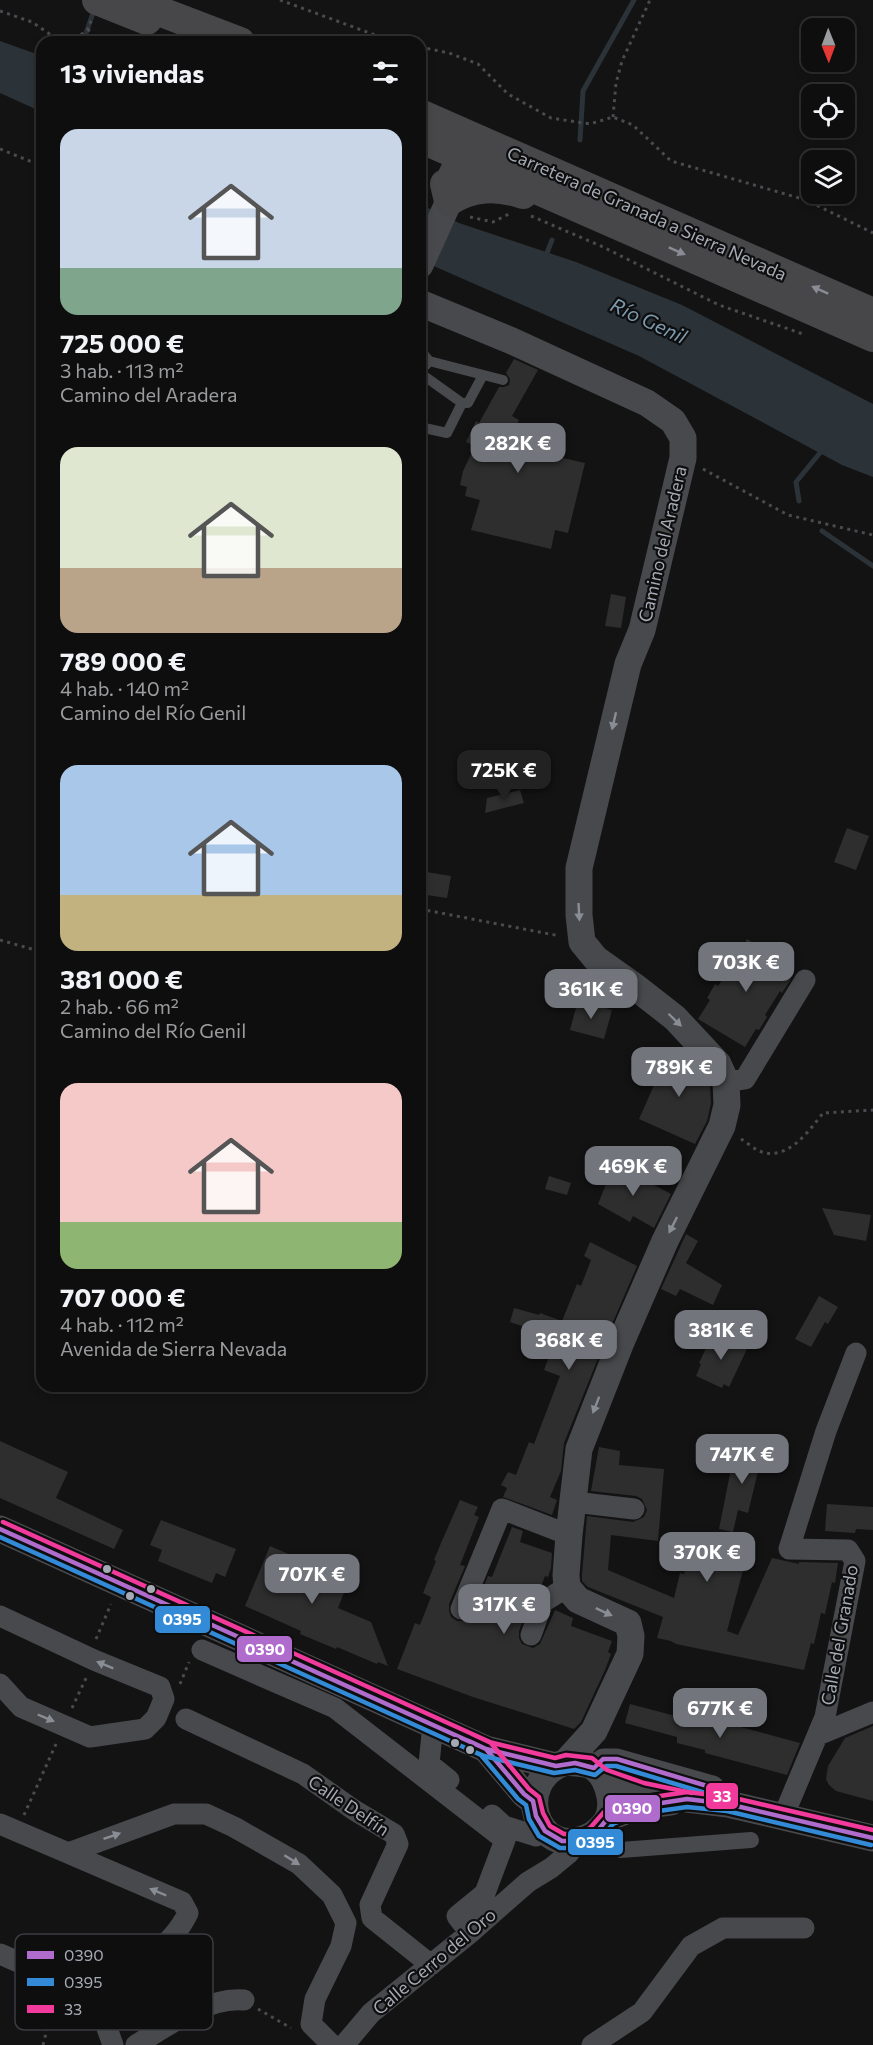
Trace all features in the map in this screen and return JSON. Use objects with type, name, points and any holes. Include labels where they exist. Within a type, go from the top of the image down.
[{"type":"main road","points":[[97,0],[185,36]]},
{"type":"main road","points":[[130,0],[224,36]]},
{"type":"main road","name":"Carretera de Granada a Sierra Nevada","points":[[426,117],[873,313]]},
{"type":"main road","points":[[426,127],[465,144],[473,170],[455,199]]},
{"type":"main road","name":"Carretera de Granada a Sierra Nevada","points":[[426,141],[873,337]]},
{"type":"main road","points":[[426,153],[433,159],[455,199]]},
{"type":"main road","points":[[470,159],[487,156],[635,218],[673,224]]},
{"type":"main road","points":[[455,199],[487,187],[509,189],[526,195],[563,201]]},
{"type":"street","points":[[426,253],[455,199]]},
{"type":"street","name":"Camino del Aradera","points":[[426,306],[648,403],[673,421],[683,438],[683,458],[642,630],[628,664],[579,868],[579,915],[582,942]]},
{"type":"street","points":[[582,942],[596,959],[675,1018],[718,1064],[726,1082],[727,1105],[722,1126],[665,1241],[621,1342],[579,1449],[569,1535],[567,1587],[578,1600],[628,1623],[631,1636],[630,1654],[594,1731],[582,1768]]},
{"type":"street","points":[[726,1082],[745,1079],[805,980]]},
{"type":"street","name":"Calle del Granado","points":[[783,1817],[825,1717],[855,1560],[848,1550],[789,1549],[826,1431],[856,1353]]},
{"type":"street","points":[[574,1502],[634,1509]]},
{"type":"street","points":[[461,1609],[502,1509],[569,1535]]},
{"type":"street","points":[[0,1529],[486,1749],[582,1768],[642,1790],[728,1804],[873,1838]]},
{"type":"street","points":[[531,1635],[543,1602],[567,1587]]},
{"type":"street","points":[[0,1616],[91,1659],[159,1687],[164,1699],[156,1718],[145,1730],[90,1737],[21,1707],[0,1684]]},
{"type":"street","points":[[196,1655],[335,1708],[505,1840],[485,1893],[457,1916],[470,1933]]},
{"type":"street","name":"Calle del Granado","points":[[818,1735],[873,1712]]},
{"type":"street","name":"Calle Delfín","points":[[186,1719],[303,1774],[354,1810],[394,1834],[399,1844],[370,1905],[372,1918],[431,1965]]},
{"type":"street","points":[[433,1724],[429,1764],[504,1826],[536,1836],[547,1832]]},
{"type":"street","points":[[486,1749],[533,1802]]},
{"type":"street","points":[[687,1799],[636,1807],[594,1831],[562,1841],[547,1832],[536,1816],[533,1802],[540,1780],[582,1768],[603,1759],[617,1759],[713,1786],[728,1804]]},
{"type":"street","points":[[582,1768],[611,1798],[594,1831]]},
{"type":"street","points":[[68,1853],[174,1814],[206,1814],[234,1827],[299,1864],[332,1895],[346,1923],[341,1946],[315,1999],[311,2024],[332,2045]]},
{"type":"street","points":[[8,1828],[182,1902],[188,1914],[175,1934]]},
{"type":"street","points":[[594,1831],[621,1850],[751,1840]]},
{"type":"street","name":"Calle Cerro del Oro","points":[[345,2045],[371,2013],[470,1933],[528,1882],[551,1868],[594,1831]]},
{"type":"street","name":"Calle Cerro del Oro","points":[[528,1882],[543,1854],[547,1832]]},
{"type":"street","points":[[592,2045],[642,2012],[691,1946],[723,1928],[804,1928]]},
{"type":"street","points":[[0,1954],[15,1961]]},
{"type":"street","points":[[213,2004],[231,1999],[244,2000]]},
{"type":"street","points":[[108,2030],[113,2045]]},
{"type":"street","points":[[136,2045],[163,2030]]},
{"type":"lane","points":[[426,357],[429,361],[503,380]]},
{"type":"lane","points":[[426,365],[429,361]]},
{"type":"lane","points":[[426,377],[462,403],[468,403],[483,375]]},
{"type":"lane","points":[[426,428],[447,433],[462,403]]},
{"type":"path","points":[[280,0],[378,36]]},
{"type":"path","points":[[613,117],[616,83],[622,61],[650,0]]},
{"type":"path","points":[[0,11],[32,21],[53,36]]},
{"type":"path","points":[[79,36],[88,29],[92,36]]},
{"type":"path","points":[[426,48],[449,53],[478,64],[508,94],[551,118],[590,124],[613,117],[633,125],[671,161],[806,200],[873,233]]},
{"type":"path","points":[[0,149],[36,164]]},
{"type":"path","points":[[455,199],[493,222],[517,210]]},
{"type":"path","points":[[528,214],[601,246],[718,305],[804,334]]},
{"type":"path","points":[[683,458],[788,514],[873,535]]},
{"type":"path","points":[[426,910],[562,936],[582,942]]},
{"type":"path","points":[[0,940],[36,950]]},
{"type":"path","points":[[722,1126],[759,1151],[777,1153],[798,1143],[823,1113],[873,1110]]},
{"type":"path","points":[[8,1828],[64,1726],[120,1582]]},
{"type":"path","points":[[177,1690],[196,1655]]},
{"type":"path","points":[[244,2000],[296,2031],[311,2024]]},
{"type":"path","points":[[43,2045],[47,2030]]},
{"type":"water","points":[[0,41],[36,54],[36,109],[0,93]]},
{"type":"water","name":"Río Genil","points":[[426,207],[459,223],[576,262],[682,305],[873,404],[873,477],[842,465],[639,356],[426,263]]},
{"type":"building","points":[[514,359],[538,370],[512,416],[519,420],[506,445],[585,463],[568,533],[555,530],[551,549],[471,530],[480,500],[465,496],[467,487],[460,485],[463,471],[475,446],[466,442],[476,421],[479,423],[499,387],[509,385],[510,379],[506,373]]},
{"type":"building","points":[[611,594],[626,597],[621,628],[605,626]]},
{"type":"building","points":[[520,790],[524,803],[485,813],[487,798]]},
{"type":"building","points":[[847,828],[869,836],[856,870],[834,862]]},
{"type":"building","points":[[426,872],[451,876],[447,898],[426,895]]},
{"type":"building","points":[[747,939],[794,969],[788,978],[791,979],[782,993],[780,991],[765,1015],[767,1017],[759,1030],[756,1029],[745,1047],[698,1019],[710,1000],[707,998],[715,984],[718,986],[733,963],[730,961],[739,947],[742,949]]},
{"type":"building","points":[[578,1000],[612,1010],[604,1039],[570,1030]]},
{"type":"building","points":[[671,1047],[685,1055],[705,1073],[710,1086],[711,1103],[707,1121],[695,1144],[639,1119]]},
{"type":"building","points":[[614,1164],[671,1194],[654,1228],[633,1216],[630,1222],[598,1204]]},
{"type":"building","points":[[549,1176],[571,1183],[567,1195],[545,1189]]},
{"type":"building","points":[[822,1208],[871,1215],[866,1241],[834,1235]]},
{"type":"building","points":[[686,1234],[698,1241],[686,1263],[722,1285],[713,1305],[680,1289],[676,1296],[661,1289]]},
{"type":"building","points":[[590,1242],[637,1266],[564,1443],[561,1471],[550,1497],[557,1500],[552,1515],[503,1497],[507,1488],[501,1485],[508,1472],[516,1475],[529,1442],[534,1444],[560,1376],[544,1370],[555,1340],[510,1322],[514,1308],[539,1315],[540,1313],[562,1321],[577,1284],[581,1286],[591,1260],[584,1256]]},
{"type":"building","points":[[819,1296],[838,1307],[828,1324],[825,1322],[811,1347],[795,1339]]},
{"type":"building","points":[[713,1333],[747,1349],[729,1387],[724,1384],[722,1388],[696,1376],[701,1364],[699,1363]]},
{"type":"building","points":[[751,1438],[765,1442],[748,1513],[738,1510],[733,1532],[719,1529],[731,1469],[738,1471]]},
{"type":"building","points":[[0,1441],[68,1472],[56,1498],[123,1530],[114,1549],[0,1498]]},
{"type":"building","points":[[599,1447],[620,1451],[619,1465],[664,1469],[658,1541],[611,1535],[608,1570],[674,1598],[680,1573],[684,1574],[686,1565],[690,1565],[696,1555],[747,1555],[727,1631],[738,1635],[772,1558],[799,1564],[799,1562],[838,1563],[835,1583],[832,1582],[825,1614],[821,1613],[814,1644],[811,1643],[804,1670],[676,1644],[657,1638],[663,1617],[588,1587],[582,1581],[587,1516],[633,1522],[644,1517],[647,1510],[642,1499],[636,1496],[591,1491]]},
{"type":"building","points":[[460,1500],[478,1507],[474,1515],[479,1517],[460,1565],[465,1566],[449,1604],[451,1617],[457,1621],[463,1621],[472,1614],[488,1576],[492,1577],[512,1527],[523,1531],[520,1542],[552,1553],[548,1577],[545,1576],[540,1589],[531,1598],[519,1631],[522,1644],[533,1648],[540,1644],[555,1610],[573,1618],[571,1626],[612,1641],[608,1652],[611,1654],[605,1670],[581,1722],[574,1729],[473,1697],[397,1669],[415,1623],[420,1625],[431,1597],[423,1593],[436,1561],[434,1560]]},
{"type":"building","points":[[827,1504],[873,1507],[873,1530],[856,1529],[855,1533],[825,1531]]},
{"type":"building","points":[[161,1520],[236,1549],[225,1577],[216,1573],[212,1583],[158,1561],[162,1550],[150,1545]]},
{"type":"building","points":[[270,1546],[349,1580],[338,1608],[371,1622],[388,1666],[378,1662],[377,1664],[300,1634],[301,1631],[245,1606]]},
{"type":"building","points":[[630,1704],[683,1718],[685,1712],[800,1743],[787,1775],[705,1753],[705,1750],[677,1743],[677,1737],[625,1723]]},
{"type":"building","points":[[873,1726],[873,1801],[836,1791],[826,1779],[828,1766],[845,1738]]},
{"type":"waterway","points":[[580,140],[583,91],[634,0]]},
{"type":"waterway","points":[[85,36],[94,10]]},
{"type":"waterway","points":[[545,258],[552,240]]},
{"type":"waterway","points":[[799,501],[796,482],[824,448]]},
{"type":"waterway","points":[[822,531],[873,566]]},
{"type":"transit line","name":"33","points":[[3,1522],[490,1742],[529,1789],[539,1797],[543,1813],[550,1826],[564,1834],[577,1834],[590,1828],[604,1812],[633,1800],[687,1792],[730,1797],[873,1830]]},
{"type":"transit line","name":"0390","points":[[0,1529],[486,1749],[524,1794],[533,1801],[536,1816],[545,1831],[562,1841],[578,1841],[595,1834],[608,1818],[636,1807],[687,1799],[728,1804],[873,1838]]},
{"type":"transit line","name":"0395","points":[[0,1537],[481,1755],[518,1799],[526,1805],[529,1819],[539,1836],[560,1848],[579,1848],[598,1841],[613,1824],[638,1814],[687,1807],[727,1811],[871,1845]]},
{"type":"transit line","name":"33","points":[[472,1734],[489,1742],[555,1758],[566,1755],[592,1758],[607,1770],[644,1783],[692,1793]]},
{"type":"transit line","name":"0390","points":[[469,1741],[486,1749],[556,1766],[575,1763],[594,1768],[603,1759],[617,1759],[714,1788]]},
{"type":"transit line","name":"0395","points":[[466,1748],[484,1756],[554,1773],[575,1770],[595,1775],[606,1766],[616,1766],[712,1795]]}]
